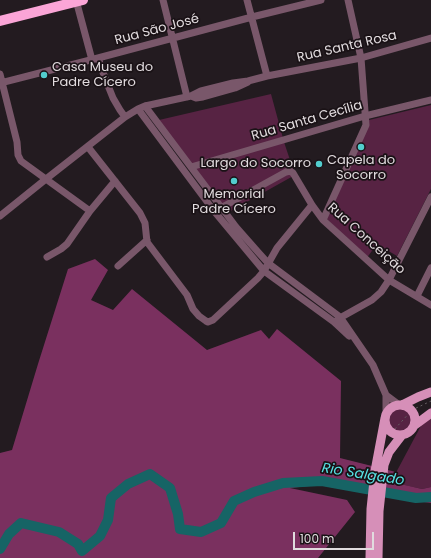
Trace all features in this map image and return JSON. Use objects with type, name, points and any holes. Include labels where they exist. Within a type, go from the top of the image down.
[{"type":"highway","points":[[0,21],[79,1]]},
{"type":"main road","points":[[370,558],[385,416],[389,409],[393,406],[431,392]]},
{"type":"main road","points":[[400,404],[412,410],[415,417],[415,425]]},
{"type":"main road","points":[[385,416],[386,427],[395,434],[402,435],[410,432],[415,425],[431,413]]},
{"type":"main road","points":[[379,471],[387,456],[402,435]]},
{"type":"main road","points":[[375,510],[378,558]]},
{"type":"street","points":[[163,0],[189,96]]},
{"type":"street","points":[[248,0],[267,76]]},
{"type":"street","name":"Rua São José","points":[[1,82],[320,0]]},
{"type":"street","points":[[323,220],[366,124],[361,58],[348,0]]},
{"type":"street","points":[[79,1],[95,59],[113,98],[125,117]]},
{"type":"street","name":"Rua Santa Rosa","points":[[0,216],[125,117],[142,107],[189,96],[201,91],[233,83],[248,82],[267,76],[361,58],[431,38]]},
{"type":"street","points":[[0,74],[17,142],[19,158],[23,163],[90,211]]},
{"type":"street","name":"Rua Santa Cecília","points":[[191,167],[365,116],[431,100]]},
{"type":"street","points":[[142,107],[191,167],[218,209],[268,263],[337,319],[363,350],[373,365],[386,395],[385,416]]},
{"type":"street","points":[[142,107],[264,271],[337,319]]},
{"type":"street","points":[[88,147],[142,216],[145,223],[147,240],[187,295],[193,309],[202,320],[208,322],[213,320],[264,271],[277,248],[312,205]]},
{"type":"street","name":"Rua Conceição","points":[[218,209],[288,171],[293,173],[312,205],[323,220],[388,280],[431,305]]},
{"type":"street","points":[[47,257],[67,244],[90,211],[115,181]]},
{"type":"street","points":[[337,319],[377,297],[381,292],[431,197]]},
{"type":"street","points":[[118,266],[147,240]]},
{"type":"street","points":[[417,296],[431,268]]},
{"type":"street","points":[[386,395],[400,404]]},
{"type":"shaded area","points":[[271,94],[295,175],[227,213],[159,120]]},
{"type":"shaded area","points":[[431,105],[431,189],[397,256],[377,244],[366,259],[325,217],[365,121]]},
{"type":"shaded area","points":[[95,259],[108,270],[91,300],[113,310],[132,289],[207,350],[261,330],[269,339],[277,329],[341,381],[340,458],[396,472],[392,482],[422,489],[431,487],[431,503],[319,485],[290,488],[347,500],[355,512],[318,558],[0,558],[0,453],[12,450],[68,269]]},
{"type":"shaded area","points":[[400,407],[409,411],[413,420],[409,429],[400,433],[391,429],[387,420],[391,411]]},
{"type":"shaded area","points":[[431,407],[431,487],[422,489],[391,482]]},
{"type":"waterway","name":"Rio Salgado","points":[[0,549],[9,534],[21,523],[59,532],[78,544],[82,551],[100,536],[108,520],[111,498],[128,484],[150,474],[170,488],[178,514],[180,529],[201,532],[221,523],[234,501],[254,492],[283,483],[322,481],[416,498],[431,497]]},
{"type":"place","name":"Casa Museu do Padre Cícero","points":[[44,75]]},
{"type":"place","name":"Capela do Socorro","points":[[361,147]]},
{"type":"place","name":"Largo do Socorro","points":[[319,164]]},
{"type":"place","name":"Memorial Padre Cícero","points":[[234,181]]}]
